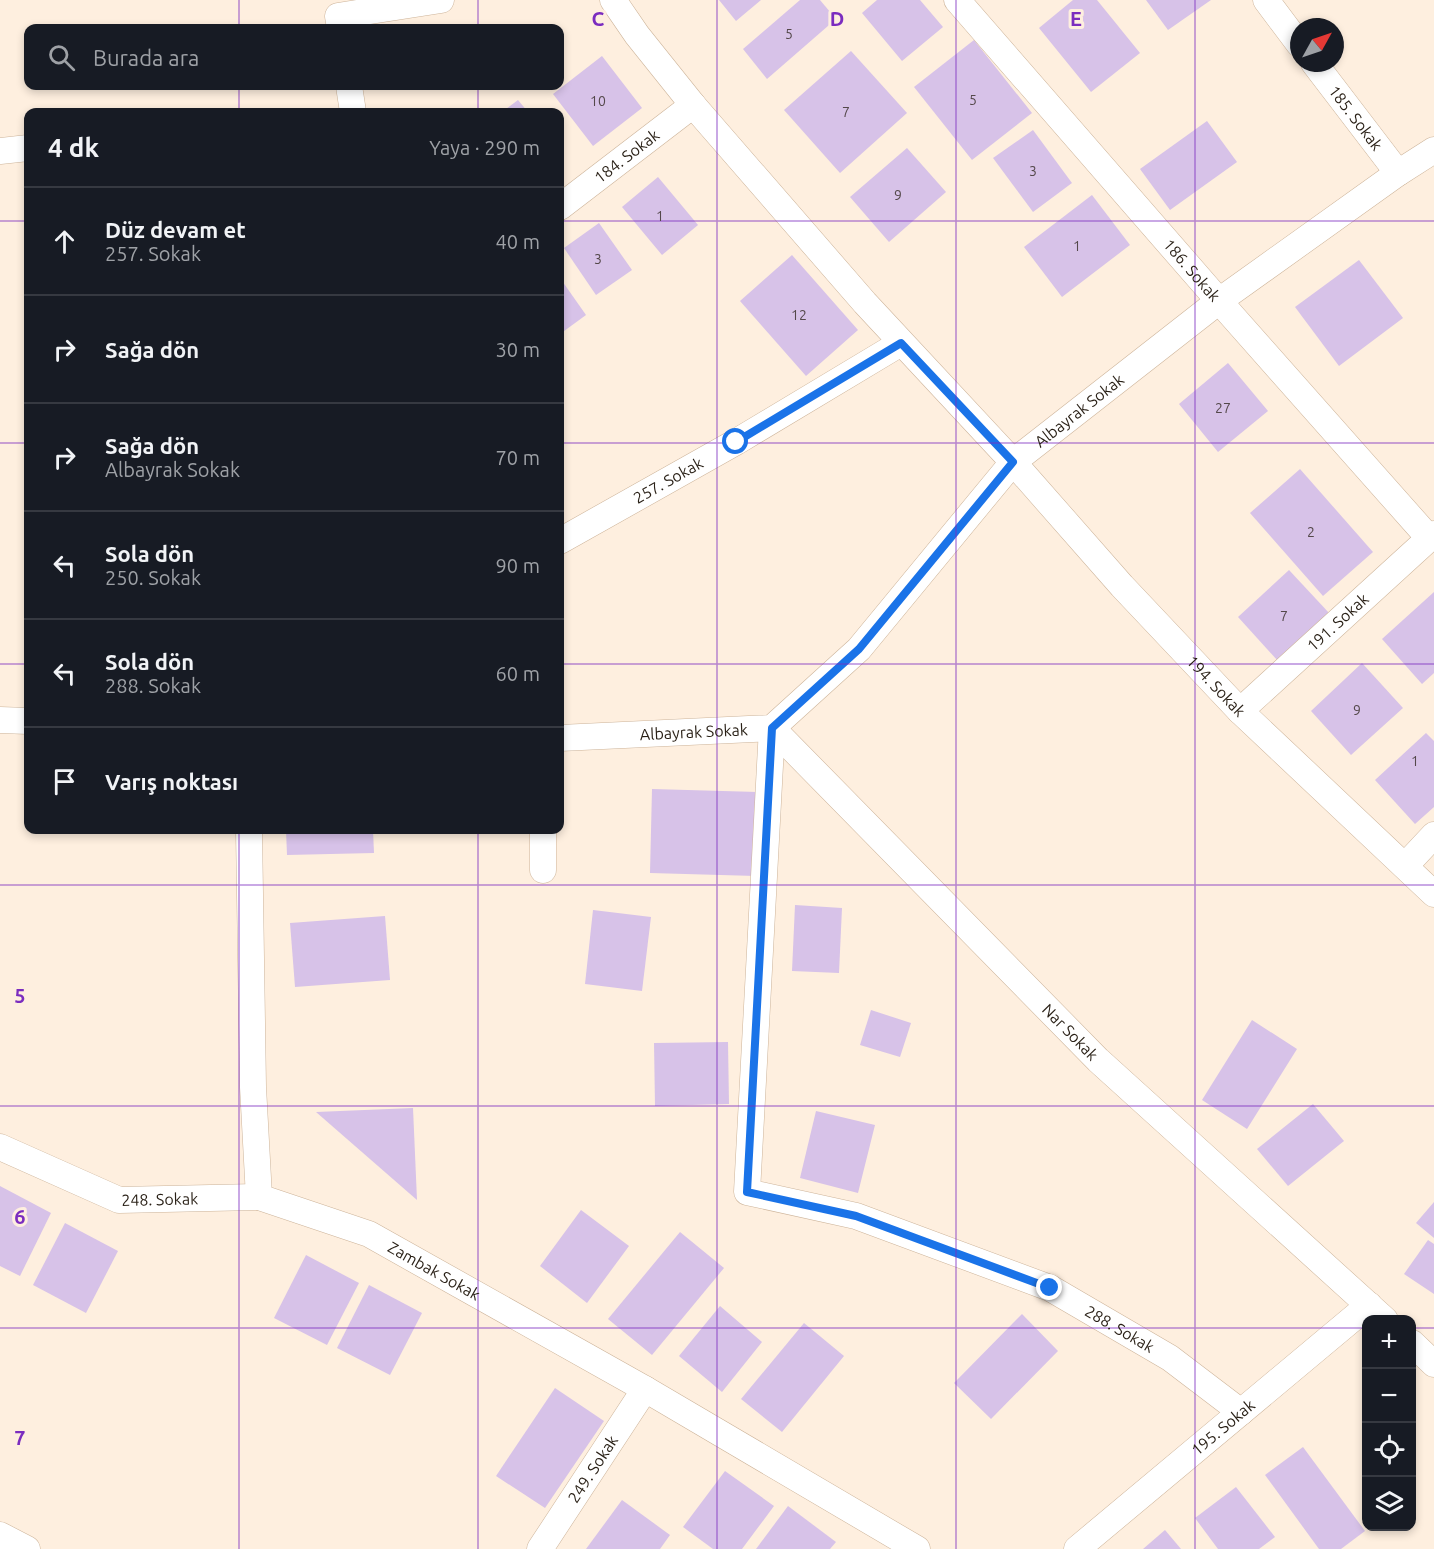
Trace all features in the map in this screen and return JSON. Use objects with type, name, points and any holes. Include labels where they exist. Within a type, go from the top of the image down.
[{"type":"street","points":[[339,24],[338,16],[441,0]]},
{"type":"street","name":"194. Sokak","points":[[613,0],[637,35],[693,105],[901,343],[1013,462],[1122,586],[1240,711],[1434,894]]},
{"type":"street","name":"186. Sokak","points":[[957,0],[1219,302],[1432,536]]},
{"type":"street","points":[[1266,0],[1290,32]]},
{"type":"street","name":"185. Sokak","points":[[1321,72],[1398,174]]},
{"type":"street","points":[[350,90],[352,108]]},
{"type":"street","name":"184. Sokak","points":[[564,204],[693,105]]},
{"type":"street","points":[[0,151],[24,148]]},
{"type":"street","name":"Albayrak Sokak","points":[[564,738],[772,728],[859,649],[1013,462],[1219,302],[1434,150]]},
{"type":"street","name":"257. Sokak","points":[[564,539],[736,442],[901,343]]},
{"type":"street","name":"191. Sokak","points":[[1240,711],[1432,536]]},
{"type":"street","points":[[0,720],[24,721]]},
{"type":"street","name":"288. Sokak","points":[[772,728],[747,1192],[856,1216],[1050,1288],[1170,1358],[1241,1412]]},
{"type":"street","name":"Nar Sokak","points":[[772,728],[1098,1060],[1377,1312]]},
{"type":"street","points":[[249,834],[253,1087],[259,1197]]},
{"type":"street","points":[[543,834],[543,870]]},
{"type":"street","points":[[1405,866],[1434,835]]},
{"type":"street","name":"248. Sokak","points":[[0,1147],[119,1200],[259,1197]]},
{"type":"street","name":"Zambak Sokak","points":[[259,1197],[369,1234],[645,1389],[917,1549]]},
{"type":"street","name":"195. Sokak","points":[[1077,1549],[1241,1412],[1377,1312]]},
{"type":"street","points":[[1416,1347],[1434,1364]]},
{"type":"street","name":"249. Sokak","points":[[540,1549],[645,1389]]},
{"type":"street","points":[[0,1534],[27,1549]]},
{"type":"building","points":[[719,0],[761,0],[736,21]]},
{"type":"building","points":[[800,0],[820,0],[836,19],[767,79],[743,49]]},
{"type":"building","points":[[877,0],[920,0],[943,27],[902,61],[862,13]]},
{"type":"building","points":[[1073,0],[1097,0],[1140,53],[1091,92],[1039,28]]},
{"type":"building","points":[[1146,0],[1211,0],[1168,30]]},
{"type":"building","points":[[974,40],[1032,113],[972,160],[914,87]]},
{"type":"building","points":[[851,51],[907,113],[840,173],[784,110]]},
{"type":"building","points":[[602,56],[642,108],[593,146],[553,94],[558,90],[564,90],[564,85]]},
{"type":"building","points":[[518,100],[525,108],[507,108]]},
{"type":"building","points":[[1207,121],[1237,162],[1170,210],[1140,169]]},
{"type":"building","points":[[1033,130],[1072,183],[1033,212],[993,158]]},
{"type":"building","points":[[907,148],[946,192],[889,242],[850,197]]},
{"type":"building","points":[[658,177],[698,225],[662,255],[622,207]]},
{"type":"building","points":[[1092,195],[1130,245],[1062,297],[1024,247]]},
{"type":"building","points":[[599,223],[632,270],[596,295],[564,248]]},
{"type":"building","points":[[792,255],[858,330],[806,376],[740,301]]},
{"type":"building","points":[[1359,260],[1403,318],[1339,366],[1295,307]]},
{"type":"building","points":[[564,284],[586,315],[564,331]]},
{"type":"building","points":[[1228,363],[1268,411],[1218,452],[1179,404]]},
{"type":"building","points":[[1300,469],[1373,552],[1323,596],[1250,513]]},
{"type":"building","points":[[1289,570],[1330,614],[1278,661],[1238,617]]},
{"type":"building","points":[[1434,592],[1434,673],[1422,684],[1382,639]]},
{"type":"building","points":[[1362,663],[1403,708],[1351,755],[1311,711]]},
{"type":"building","points":[[1426,733],[1434,741],[1434,807],[1415,824],[1375,780]]},
{"type":"building","points":[[652,789],[758,792],[756,876],[650,873]]},
{"type":"building","points":[[286,834],[373,834],[374,853],[287,855]]},
{"type":"building","points":[[795,905],[842,908],[839,973],[792,971]]},
{"type":"building","points":[[593,910],[651,917],[642,991],[585,984]]},
{"type":"building","points":[[385,916],[390,980],[295,987],[290,923]]},
{"type":"building","points":[[871,1010],[911,1023],[900,1057],[860,1045]]},
{"type":"building","points":[[1252,1020],[1297,1049],[1247,1129],[1202,1100]]},
{"type":"building","points":[[728,1042],[729,1104],[655,1106],[654,1043]]},
{"type":"building","points":[[1313,1104],[1344,1141],[1288,1186],[1257,1149]]},
{"type":"building","points":[[413,1108],[417,1200],[316,1112]]},
{"type":"building","points":[[816,1111],[875,1125],[858,1193],[800,1178]]},
{"type":"building","points":[[0,1186],[51,1213],[20,1276],[0,1266]]},
{"type":"building","points":[[1434,1202],[1434,1238],[1416,1223]]},
{"type":"building","points":[[581,1210],[629,1246],[587,1303],[540,1266]]},
{"type":"building","points":[[65,1223],[118,1251],[86,1313],[33,1285]]},
{"type":"building","points":[[680,1232],[724,1268],[652,1355],[608,1319]]},
{"type":"building","points":[[1428,1240],[1434,1244],[1434,1294],[1404,1274]]},
{"type":"building","points":[[306,1255],[359,1283],[327,1345],[274,1318]]},
{"type":"building","points":[[369,1285],[422,1313],[390,1375],[337,1348]]},
{"type":"building","points":[[720,1306],[762,1342],[722,1392],[679,1356]]},
{"type":"building","points":[[1022,1314],[1058,1351],[991,1419],[954,1383]]},
{"type":"building","points":[[804,1323],[844,1356],[782,1432],[741,1399]]},
{"type":"building","points":[[555,1388],[604,1421],[545,1508],[496,1476]]},
{"type":"building","points":[[1303,1447],[1362,1527],[1362,1531],[1365,1531],[1341,1549],[1319,1549],[1265,1475]]},
{"type":"building","points":[[725,1471],[774,1506],[742,1549],[713,1549],[683,1527]]},
{"type":"building","points":[[1236,1487],[1275,1537],[1259,1549],[1218,1549],[1195,1518]]},
{"type":"building","points":[[622,1500],[670,1535],[660,1549],[586,1549]]},
{"type":"building","points":[[788,1506],[836,1542],[830,1549],[756,1549]]},
{"type":"building","points":[[1165,1530],[1181,1549],[1143,1549]]},
{"type":"route","points":[[736,442],[901,343],[1013,462],[859,649],[772,728],[747,1192],[856,1216],[1050,1288]]}]
